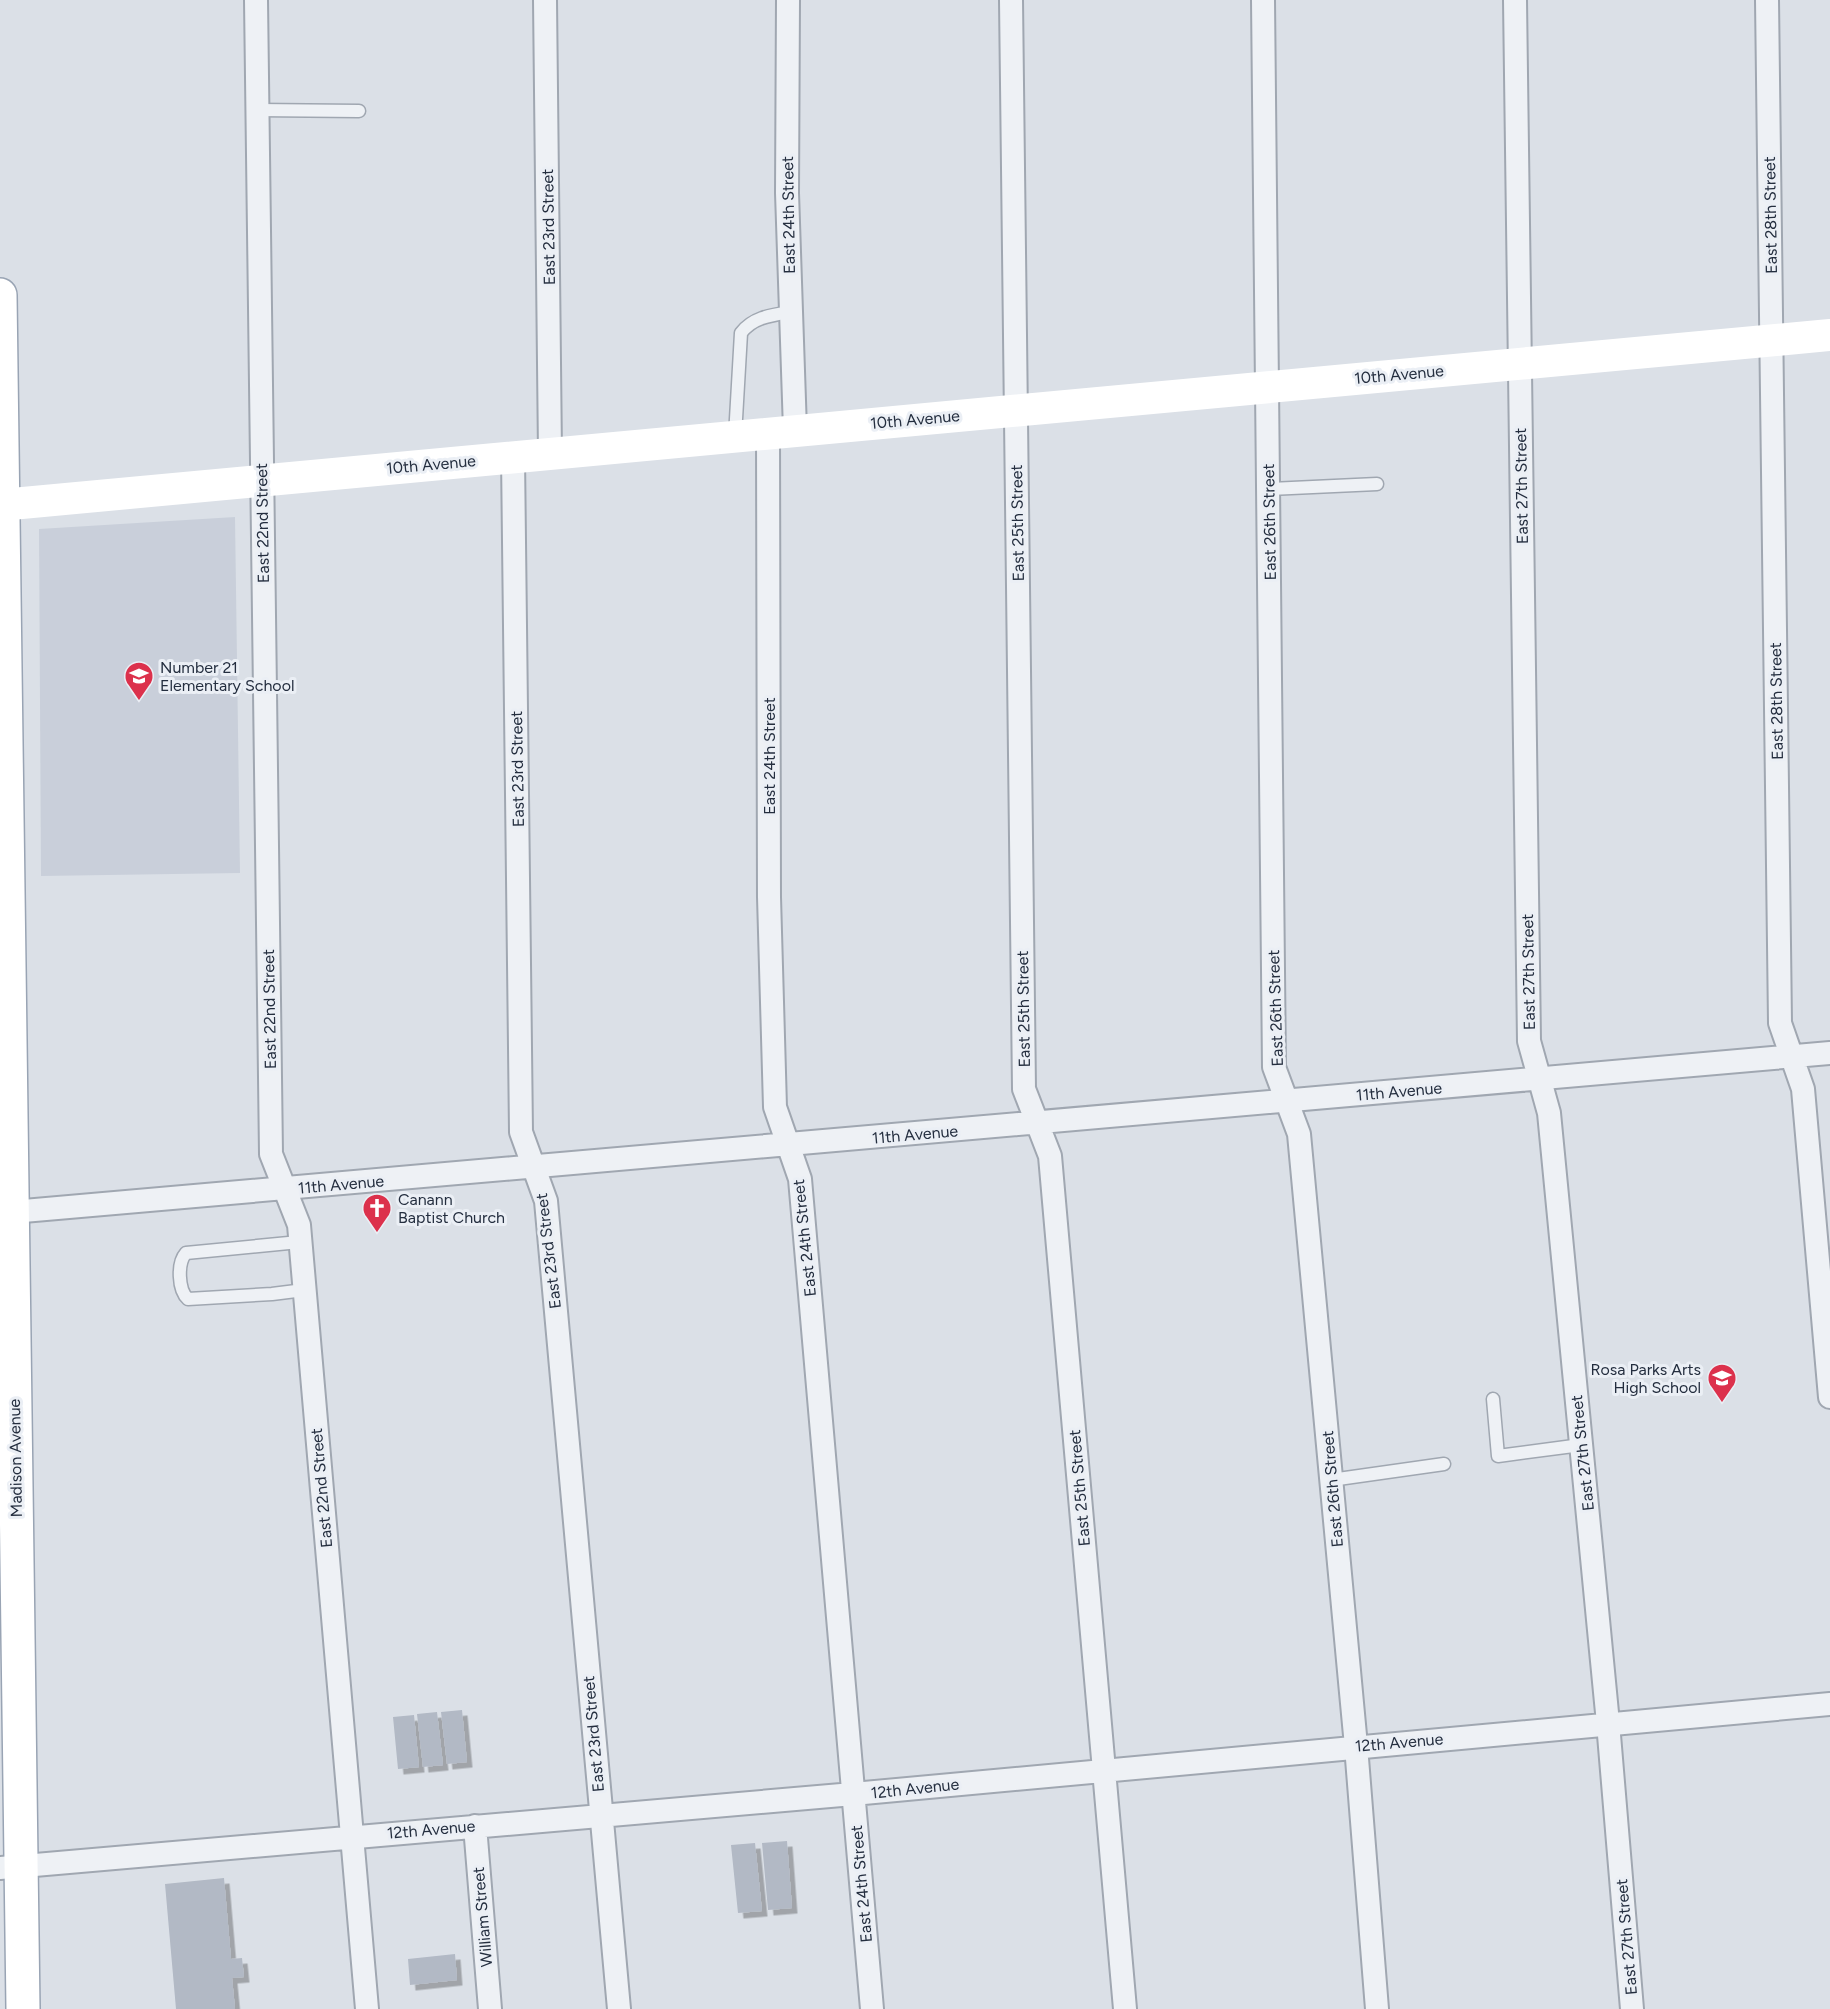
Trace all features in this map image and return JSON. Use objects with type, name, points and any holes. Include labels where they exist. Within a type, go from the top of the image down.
[{"type":"main road","name":"Madison Avenue","points":[[0,296],[10,1867],[23,2009]]},
{"type":"main road","name":"10th Avenue","points":[[1,504],[1830,335]]},
{"type":"street","name":"East 22nd Street","points":[[256,0],[271,1154],[299,1225],[367,2009]]},
{"type":"street","name":"East 23rd Street","points":[[545,0],[550,453]]},
{"type":"street","name":"East 24th Street","points":[[788,0],[787,194],[791,312],[781,431],[769,897],[775,1107],[800,1179],[872,2009]]},
{"type":"street","name":"East 25th Street","points":[[1011,0],[1024,1089],[1050,1156],[1125,2009]]},
{"type":"street","name":"East 26th Street","points":[[1263,0],[1274,1067],[1299,1134],[1356,1746],[1377,2009]]},
{"type":"street","name":"East 27th Street","points":[[1515,0],[1529,1041],[1549,1113],[1608,1723],[1632,2009]]},
{"type":"street","name":"East 28th Street","points":[[1767,0],[1780,1023],[1803,1089],[1830,1397]]},
{"type":"street","name":"East 23rd Street","points":[[513,457],[521,1132],[546,1201],[619,2009]]},
{"type":"street","name":"11th Avenue","points":[[6,1212],[1830,1053]]},
{"type":"street","name":"12th Avenue","points":[[10,1867],[854,1794],[1104,1769],[1830,1704]]},
{"type":"street","name":"William Street","points":[[475,1826],[490,2009]]},
{"type":"lane","points":[[257,110],[359,111]]},
{"type":"lane","points":[[735,436],[741,333],[747,325],[767,315],[791,312]]},
{"type":"lane","points":[[1269,489],[1377,484]]},
{"type":"lane","points":[[299,1242],[186,1253],[183,1258],[180,1287],[183,1295],[188,1299],[304,1290]]},
{"type":"lane","points":[[1493,1399],[1498,1456],[1581,1445]]},
{"type":"lane","points":[[1331,1480],[1444,1464]]},
{"type":"shaded area","name":"Number 21 Elementary School","points":[[235,517],[240,873],[41,876],[39,529]]},
{"type":"building","points":[[462,1710],[467,1762],[447,1764],[441,1712]]},
{"type":"building","points":[[437,1712],[443,1765],[423,1767],[417,1714]]},
{"type":"building","points":[[414,1715],[419,1767],[398,1769],[393,1717]]},
{"type":"building","points":[[787,1841],[792,1908],[768,1910],[762,1843]]},
{"type":"building","points":[[755,1843],[762,1911],[738,1913],[731,1845]]},
{"type":"building","points":[[224,1878],[231,1959],[242,1958],[244,1977],[232,1978],[235,2009],[176,2009],[165,1884]]},
{"type":"building","points":[[455,1954],[457,1980],[410,1985],[408,1959]]},
{"type":"place","name":"Number 21 Elementary School","points":[[139,702]]},
{"type":"place","name":"Canann Baptist Church","points":[[377,1234]]},
{"type":"place","name":"Rosa Parks Arts High School","points":[[1722,1404]]}]
